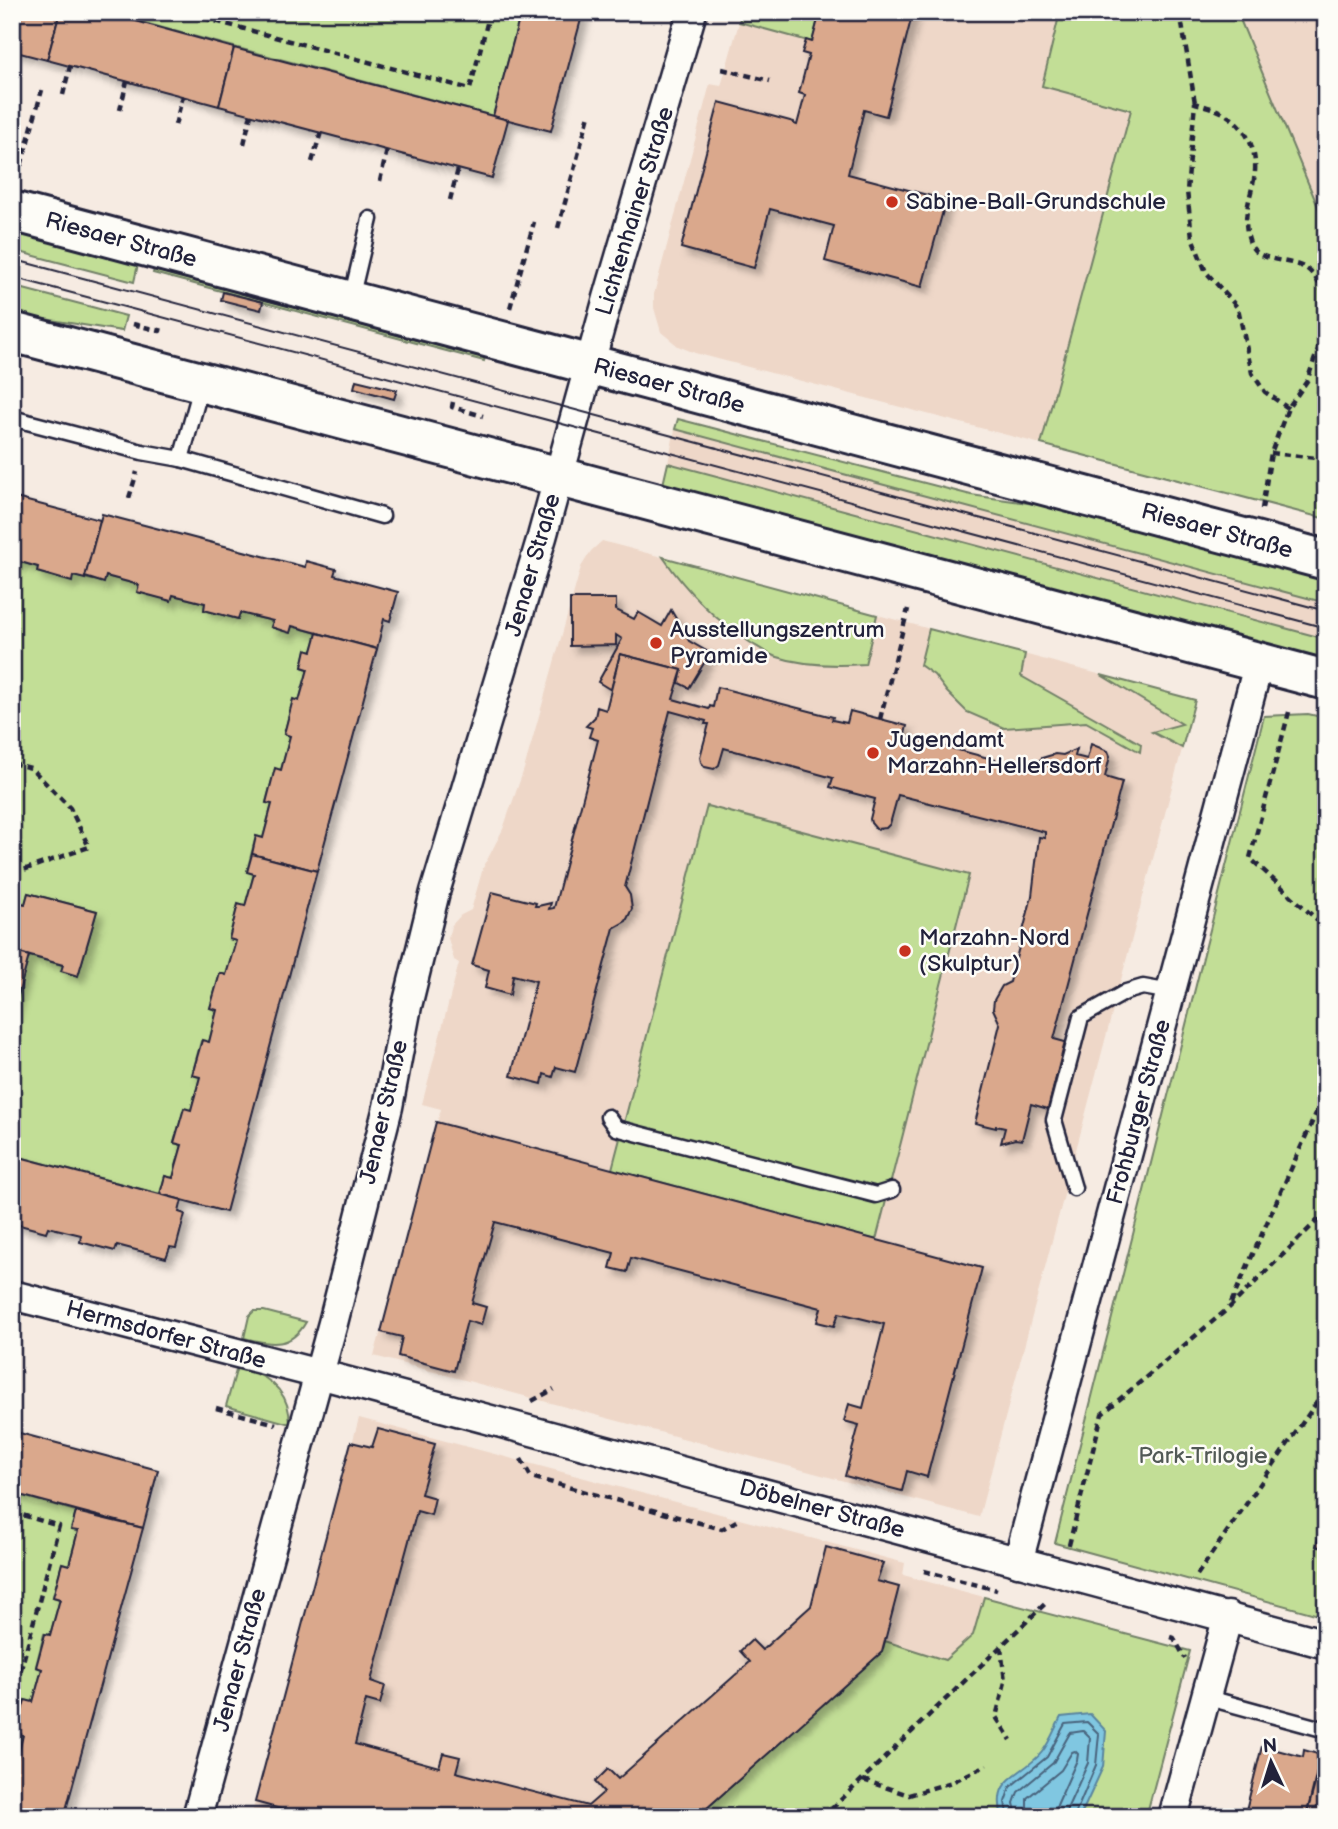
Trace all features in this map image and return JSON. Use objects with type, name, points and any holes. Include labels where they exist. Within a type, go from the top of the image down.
[{"type":"main road","name":"Riesaer Straße","points":[[14,199],[350,301],[1326,560]]},
{"type":"main road","points":[[12,331],[1326,680]]},
{"type":"street","name":"Lichtenhainer Straße","points":[[578,409],[692,12]]},
{"type":"street","name":"Jenaer Straße","points":[[197,1817],[319,1374],[388,1107],[407,1006],[435,892],[578,409]]},
{"type":"street","name":"Frohburger Straße","points":[[1018,1562],[1259,662]]},
{"type":"street","name":"Hermsdorfer Straße","points":[[12,1295],[319,1374]]},
{"type":"street","name":"Döbelner Straße","points":[[319,1374],[1326,1644]]},
{"type":"street","points":[[1173,1817],[1228,1616]]},
{"type":"lane","points":[[350,301],[370,219]]},
{"type":"lane","points":[[181,459],[202,382]]},
{"type":"lane","points":[[12,418],[142,452],[181,459],[382,516]]},
{"type":"lane","points":[[1074,1188],[1054,1120],[1081,1017],[1126,992],[1143,987],[1171,992]]},
{"type":"lane","points":[[608,1117],[616,1128],[876,1195],[892,1190]]},
{"type":"lane","points":[[1205,1697],[1326,1730]]},
{"type":"path","points":[[181,12],[470,89],[490,12]]},
{"type":"path","points":[[1180,12],[1195,103],[1187,191],[1192,237],[1206,272],[1238,308],[1252,373],[1265,392],[1288,408]]},
{"type":"path","points":[[63,95],[70,66]]},
{"type":"path","points":[[722,69],[770,81]]},
{"type":"path","points":[[120,110],[127,81]]},
{"type":"path","points":[[14,199],[42,90]]},
{"type":"path","points":[[175,125],[183,96]]},
{"type":"path","points":[[1195,103],[1231,118],[1255,152],[1256,170],[1246,211],[1250,244],[1256,253],[1307,269],[1320,285],[1326,301]]},
{"type":"path","points":[[244,144],[251,114]]},
{"type":"path","points":[[558,228],[589,115]]},
{"type":"path","points":[[312,162],[321,132]]},
{"type":"path","points":[[380,181],[387,150]]},
{"type":"path","points":[[450,200],[458,169]]},
{"type":"path","points":[[507,319],[534,222]]},
{"type":"path","points":[[1260,516],[1271,453],[1288,408],[1307,381],[1324,332],[1326,311]]},
{"type":"path","points":[[133,324],[160,331],[162,326]]},
{"type":"path","points":[[453,402],[452,407],[483,416]]},
{"type":"path","points":[[1271,453],[1326,459]]},
{"type":"path","points":[[880,719],[908,610]]},
{"type":"path","points":[[1289,712],[1250,858],[1326,928]]},
{"type":"path","points":[[12,763],[31,768],[70,808],[89,846],[12,874]]},
{"type":"path","points":[[1230,1307],[1326,1091]]},
{"type":"path","points":[[823,1817],[1058,1592],[1102,1414],[1230,1307],[1326,1212]]},
{"type":"path","points":[[1197,1575],[1326,1389]]},
{"type":"path","points":[[517,1452],[531,1477],[722,1529],[748,1515]]},
{"type":"path","points":[[12,1512],[59,1526],[12,1703]]},
{"type":"path","points":[[913,1568],[1008,1593]]},
{"type":"path","points":[[1033,1600],[1059,1606]]},
{"type":"path","points":[[1161,1634],[1174,1638],[1190,1666]]},
{"type":"path","points":[[1001,1647],[1006,1682],[996,1717],[1010,1740]]},
{"type":"path","points":[[863,1780],[909,1795],[952,1782],[987,1765]]},
{"type":"shaded area","name":"Sabine-Ball-Grundschule","points":[[742,12],[1060,12],[1042,86],[1131,110],[1041,444],[695,353],[678,346],[661,332],[654,308],[654,294],[710,84],[721,86]]},
{"type":"shaded area","points":[[1237,12],[1326,12],[1326,226]]},
{"type":"shaded area","points":[[675,429],[1326,603],[1326,639],[668,463]]},
{"type":"shaded area","points":[[602,541],[1195,700],[979,1517],[374,1356],[441,1109],[422,1104],[459,963],[454,960],[448,938],[451,926],[461,915],[471,910],[483,868],[503,829],[524,769],[581,567],[591,551]]},
{"type":"shaded area","points":[[359,1418],[905,1563],[903,1575],[984,1597],[973,1635],[770,1817],[251,1817]]},
{"type":"green space","points":[[103,12],[521,12],[493,116]]},
{"type":"green space","points":[[742,12],[820,12],[812,42],[739,22]]},
{"type":"green space","points":[[1060,12],[1237,12],[1326,226],[1326,519],[1041,444],[1131,110],[1042,86]]},
{"type":"green space","points":[[12,226],[139,260],[134,282],[12,250]]},
{"type":"green space","points":[[155,264],[486,352],[484,361],[153,273]]},
{"type":"green space","points":[[12,286],[126,316],[122,331],[12,314]]},
{"type":"green space","points":[[678,419],[971,495],[1091,512],[1326,574],[1326,603],[675,429]]},
{"type":"green space","points":[[668,463],[1326,639],[1326,665],[662,489]]},
{"type":"green space","points":[[663,557],[877,615],[865,664],[807,663],[768,653],[713,615],[692,594]]},
{"type":"green space","points":[[17,561],[38,567],[37,572],[71,581],[73,576],[104,582],[106,576],[139,585],[138,592],[173,595],[205,603],[204,610],[238,619],[240,613],[273,621],[271,627],[289,632],[292,626],[317,633],[312,651],[306,650],[302,667],[308,669],[299,701],[293,700],[284,734],[290,736],[281,770],[275,769],[266,802],[272,804],[263,838],[256,836],[247,871],[254,874],[245,906],[238,905],[229,938],[236,941],[226,975],[220,974],[210,1008],[217,1010],[209,1042],[201,1041],[192,1075],[200,1077],[191,1110],[184,1109],[174,1143],[182,1145],[173,1178],[165,1176],[160,1194],[12,1155],[12,1017],[29,956],[63,965],[62,971],[78,975],[97,911],[28,893],[25,904],[18,902],[12,924],[12,566],[15,566]]},
{"type":"green space","points":[[929,629],[1025,654],[1021,676],[1141,744],[1140,752],[1086,722],[1004,728],[967,712],[934,675],[920,665]]},
{"type":"green space","points":[[1101,675],[1195,700],[1182,748],[1152,732],[1182,724]]},
{"type":"green space","name":"Park-Trilogie","points":[[1308,714],[1326,718],[1326,1617],[1055,1543],[1264,716]]},
{"type":"green space","points":[[707,806],[969,875],[876,1240],[612,1169]]},
{"type":"green space","points":[[254,1311],[306,1322],[293,1337],[279,1343],[244,1338],[249,1316]]},
{"type":"green space","points":[[237,1367],[258,1374],[275,1385],[286,1402],[290,1424],[226,1406]]},
{"type":"green space","points":[[12,1493],[83,1513],[76,1512],[71,1529],[78,1531],[69,1565],[62,1563],[53,1597],[60,1599],[50,1635],[44,1634],[36,1666],[42,1669],[33,1702],[25,1700],[16,1733],[23,1735],[15,1768],[12,1768]]},
{"type":"green space","points":[[984,1597],[1190,1651],[1146,1817],[697,1817],[882,1652],[885,1641],[945,1660],[973,1635]]},
{"type":"water","points":[[1090,1714],[1106,1731],[1103,1767],[1080,1817],[1002,1817],[1000,1803],[1005,1785],[1042,1752],[1061,1717]]},
{"type":"building","points":[[12,12],[60,12],[47,60],[12,51]]},
{"type":"building","points":[[60,12],[103,12],[234,48],[219,106],[47,60]]},
{"type":"building","points":[[521,12],[583,12],[551,131],[493,116]]},
{"type":"building","points":[[820,12],[913,12],[886,116],[864,110],[848,174],[946,200],[922,287],[825,261],[834,226],[770,209],[754,268],[681,248],[719,102],[797,125],[805,95],[799,93],[809,55],[802,53],[806,40],[812,42]]},
{"type":"building","points":[[234,48],[508,120],[492,178],[219,106]]},
{"type":"building","points":[[223,292],[263,302],[261,310],[221,300]]},
{"type":"building","points":[[356,380],[397,390],[394,399],[354,388]]},
{"type":"building","points":[[12,497],[100,520],[85,579],[73,576],[72,582],[37,572],[38,567],[17,561],[15,566],[12,566]]},
{"type":"building","points":[[102,514],[305,567],[306,561],[336,569],[334,575],[398,592],[390,621],[384,619],[377,649],[292,626],[290,633],[271,627],[273,621],[240,613],[238,619],[204,610],[205,603],[173,595],[171,601],[137,592],[139,585],[106,576],[104,583],[85,577]]},
{"type":"building","name":"Ausstellungszentrum Pyramide","points":[[570,599],[616,599],[616,610],[634,619],[638,612],[662,626],[671,610],[689,641],[710,653],[689,688],[679,683],[682,670],[620,654],[611,690],[598,682],[622,639],[616,635],[616,645],[570,646]]},
{"type":"building","points":[[317,633],[377,649],[317,871],[252,854],[256,836],[263,838],[272,804],[266,803],[275,768],[281,770],[290,736],[284,734],[293,699],[299,701],[308,669],[302,667],[306,649],[312,651]]},
{"type":"building","points":[[620,654],[682,670],[673,699],[709,709],[710,706],[713,707],[717,687],[847,723],[850,711],[907,726],[904,738],[1030,769],[1042,758],[1055,754],[1063,755],[1077,749],[1075,756],[1087,759],[1091,744],[1108,751],[1110,756],[1105,777],[1122,782],[1054,1039],[1065,1042],[1048,1109],[1031,1104],[1022,1140],[1001,1143],[1005,1128],[975,1123],[1000,1024],[993,1009],[994,1000],[1002,986],[1010,982],[1032,896],[1039,837],[1045,838],[1045,832],[898,795],[890,824],[886,828],[876,829],[870,819],[875,799],[830,787],[833,778],[724,748],[719,765],[714,769],[705,767],[700,757],[709,724],[670,711],[625,887],[630,895],[632,909],[626,921],[614,928],[575,1072],[556,1067],[553,1077],[544,1074],[542,1084],[511,1076],[536,981],[513,975],[510,995],[485,988],[489,970],[472,965],[492,892],[536,903],[535,906],[551,903],[549,909],[554,908],[598,740],[589,737],[592,728],[586,726],[595,717],[597,707],[606,710]]},
{"type":"building","points":[[252,854],[317,871],[226,1212],[160,1194],[165,1176],[173,1178],[182,1145],[174,1143],[184,1108],[191,1110],[200,1077],[192,1075],[202,1040],[209,1042],[217,1010],[210,1008],[220,973],[226,975],[236,941],[229,939],[238,904],[245,906],[254,874],[247,872]]},
{"type":"building","points":[[28,893],[97,911],[78,976],[61,971],[63,965],[12,951],[16,938],[12,937],[12,924],[18,902],[25,904]]},
{"type":"building","points":[[12,951],[29,956],[12,1017]]},
{"type":"building","points":[[436,1122],[982,1268],[927,1477],[907,1471],[902,1491],[845,1476],[859,1425],[844,1421],[849,1404],[863,1408],[884,1324],[839,1313],[834,1326],[817,1322],[821,1308],[631,1258],[627,1272],[610,1268],[614,1253],[495,1222],[472,1303],[486,1307],[481,1325],[467,1321],[454,1371],[398,1356],[402,1337],[381,1332]]},
{"type":"building","points":[[12,1155],[182,1200],[179,1212],[185,1214],[176,1248],[170,1247],[166,1258],[117,1245],[115,1251],[80,1242],[81,1235],[48,1227],[46,1232],[12,1223]]},
{"type":"building","points":[[378,1429],[435,1444],[421,1494],[435,1498],[431,1515],[417,1511],[371,1681],[385,1686],[380,1704],[366,1700],[355,1744],[439,1767],[443,1753],[460,1757],[456,1772],[588,1806],[604,1792],[595,1782],[608,1769],[618,1779],[750,1662],[740,1651],[752,1640],[762,1650],[811,1606],[826,1547],[883,1563],[877,1581],[899,1587],[882,1652],[697,1817],[310,1817],[255,1802],[351,1442],[372,1447]]},
{"type":"building","points":[[12,1431],[158,1470],[143,1528],[12,1493]]},
{"type":"building","points":[[76,1512],[143,1528],[64,1817],[12,1817],[12,1768],[15,1768],[23,1735],[16,1733],[25,1700],[33,1702],[42,1669],[36,1667],[45,1634],[50,1635],[60,1599],[53,1597],[62,1563],[69,1565],[78,1531],[71,1530]]},
{"type":"building","points":[[1323,1520],[1326,1521],[1326,1549],[1316,1546]]},
{"type":"building","points":[[1262,1746],[1303,1757],[1304,1750],[1321,1755],[1306,1817],[1236,1817],[1238,1812],[1245,1814]]},
{"type":"building","points":[[1321,1762],[1326,1763],[1326,1817],[1306,1817]]},
{"type":"tram line","points":[[12,259],[1326,611]]},
{"type":"tram line","points":[[12,277],[1326,628]]},
{"type":"place","name":"Sabine-Ball-Grundschule","points":[[892,202]]},
{"type":"place","name":"Ausstellungszentrum Pyramide","points":[[656,643]]},
{"type":"place","name":"Jugendamt Marzahn-Hellersdorf","points":[[873,753]]},
{"type":"place","name":"Marzahn-Nord (Skulptur)","points":[[905,951]]}]
